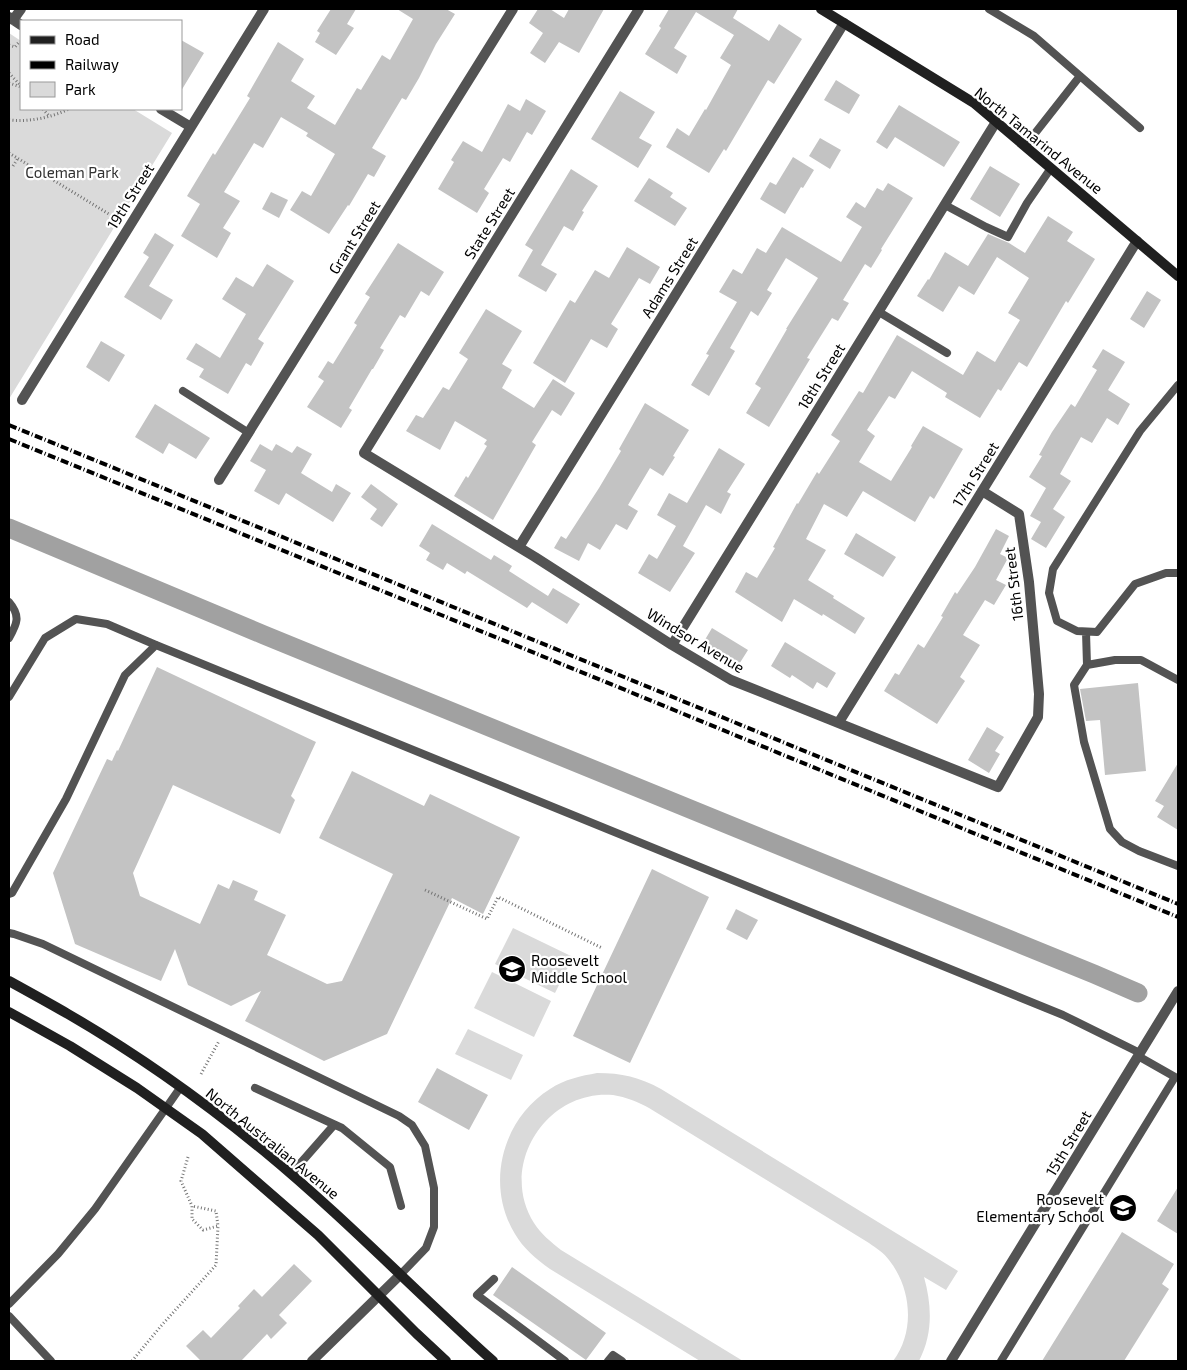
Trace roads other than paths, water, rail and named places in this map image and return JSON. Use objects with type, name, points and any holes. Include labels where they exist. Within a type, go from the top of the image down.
[{"type":"main road","name":"North Tamarind Avenue","points":[[821,9],[974,103],[1178,276]]},
{"type":"main road","name":"North Australian Avenue","points":[[9,981],[69,1015],[136,1057],[240,1133],[324,1203],[493,1361]]},
{"type":"main road","points":[[9,1012],[70,1046],[137,1088],[202,1134],[318,1236],[446,1361]]},
{"type":"street","points":[[14,20],[21,9]]},
{"type":"street","name":"19th Street","points":[[22,400],[264,9]]},
{"type":"street","name":"Grant Street","points":[[219,480],[513,9]]},
{"type":"street","name":"State Street","points":[[364,453],[639,9]]},
{"type":"street","name":"Adams Street","points":[[519,547],[844,23]]},
{"type":"street","points":[[163,110],[191,127]]},
{"type":"street","name":"18th Street","points":[[672,644],[996,122]]},
{"type":"street","name":"17th Street","points":[[838,722],[1136,241]]},
{"type":"street","name":"Windsor Avenue","points":[[364,453],[519,547],[731,680],[998,787],[1038,717],[1039,694]]},
{"type":"street","name":"16th Street","points":[[982,490],[1019,514],[1029,582],[1039,694]]},
{"type":"street","name":"15th Street","points":[[951,1361],[1178,992]]},
{"type":"street","points":[[312,1361],[400,1275]]},
{"type":"lane","points":[[989,9],[1034,36],[1140,128]]},
{"type":"lane","points":[[1024,146],[1080,76]]},
{"type":"lane","points":[[945,205],[986,228],[1008,237],[1027,203],[1051,168]]},
{"type":"lane","points":[[879,312],[946,353]]},
{"type":"lane","points":[[1178,385],[1140,432],[1053,569],[1049,593],[1057,621],[1076,631],[1098,632],[1135,584],[1166,573],[1178,573]]},
{"type":"lane","points":[[183,391],[249,433]]},
{"type":"lane","points":[[9,602],[15,609],[17,625],[9,638]]},
{"type":"lane","points":[[9,697],[45,638],[76,619],[107,624],[1063,1015],[1139,1054],[1175,1077],[1002,1361]]},
{"type":"lane","points":[[1086,632],[1087,666],[1074,685],[1084,742],[1110,828],[1122,842],[1139,851],[1178,866]]},
{"type":"lane","points":[[9,894],[12,892],[66,799],[125,675],[156,645]]},
{"type":"lane","points":[[1087,666],[1115,660],[1141,660],[1178,680]]},
{"type":"lane","points":[[9,933],[43,944],[399,1116],[412,1125],[425,1146],[434,1188],[434,1227],[426,1248],[400,1275]]},
{"type":"lane","points":[[9,1304],[58,1254],[95,1209],[180,1088]]},
{"type":"lane","points":[[255,1088],[342,1128],[390,1167],[401,1206]]},
{"type":"lane","points":[[290,1174],[334,1125]]},
{"type":"lane","points":[[494,1279],[477,1295],[565,1361]]},
{"type":"lane","points":[[9,1316],[52,1361]]},
{"type":"lane","points":[[608,1361],[613,1356],[622,1361]]},
{"type":"waterway","points":[[9,528],[264,635],[1138,993]]},
{"type":"railway","points":[[9,425],[1178,904]]},
{"type":"railway","points":[[9,439],[1178,917]]},
{"type":"place","name":"Roosevelt Middle School","points":[[512,969]]},
{"type":"place","name":"Roosevelt Elementary School","points":[[1123,1208]]},
{"type":"park label","name":"Coleman Park","points":[[72,172]]}]
